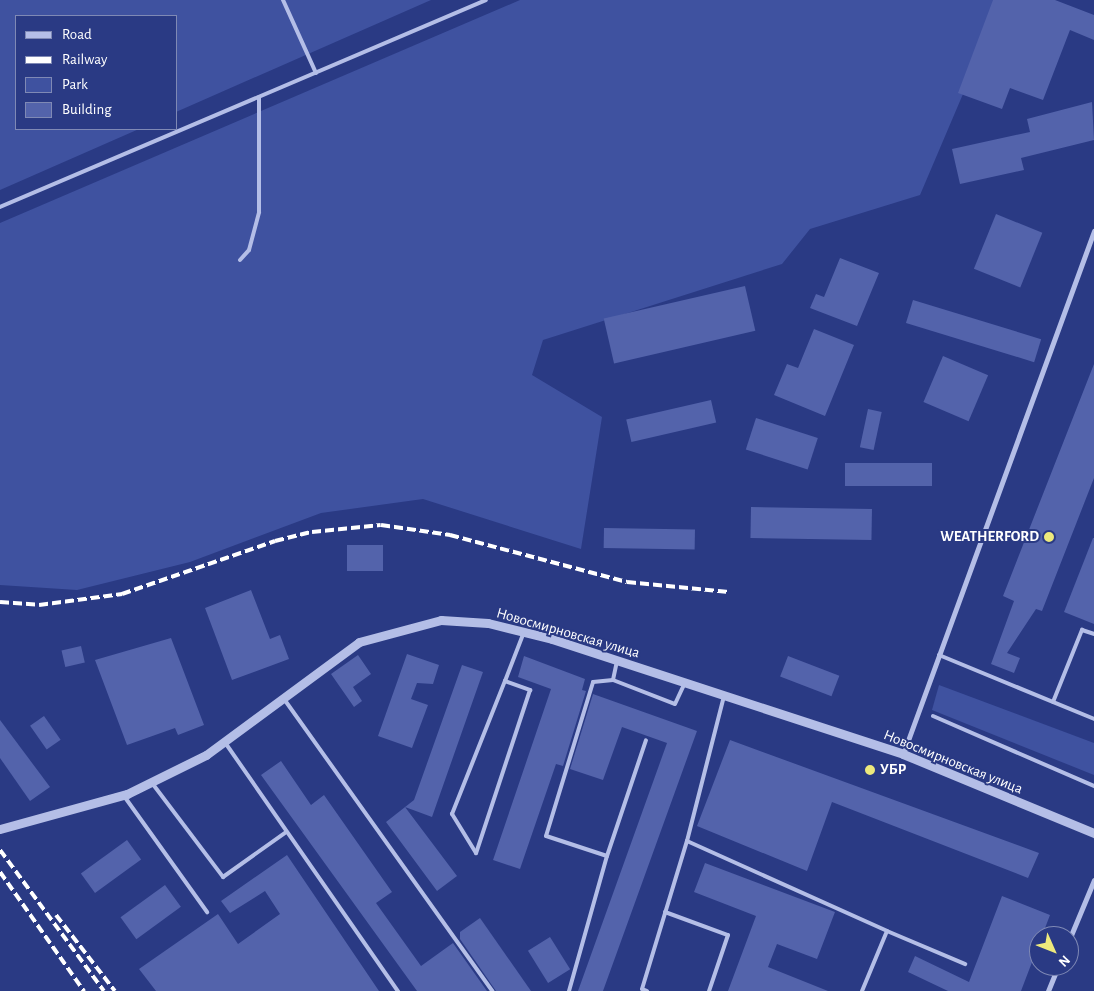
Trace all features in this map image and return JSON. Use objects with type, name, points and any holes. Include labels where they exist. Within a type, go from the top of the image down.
[{"type":"street","points":[[903,754],[1094,231]]},
{"type":"street","name":"Новосмирновская улица","points":[[0,829],[123,795],[152,782],[224,741],[359,642],[396,630],[441,620],[488,623],[617,660],[903,754],[1094,833]]},
{"type":"street","points":[[1075,926],[1094,880]]},
{"type":"street","points":[[1048,991],[1054,976]]},
{"type":"lane","points":[[283,0],[316,73]]},
{"type":"lane","points":[[0,207],[486,0]]},
{"type":"lane","points":[[240,260],[249,250],[259,212],[259,97]]},
{"type":"lane","points":[[1053,702],[1082,630],[1094,634]]},
{"type":"lane","points":[[505,681],[530,690],[476,853],[452,814],[524,632]]},
{"type":"lane","points":[[939,655],[1094,719]]},
{"type":"lane","points":[[612,680],[617,660]]},
{"type":"lane","points":[[607,856],[546,836],[593,682],[612,680],[675,704],[684,683]]},
{"type":"lane","points":[[647,991],[642,989],[687,840],[724,696]]},
{"type":"lane","points":[[282,697],[492,991]]},
{"type":"lane","points":[[933,716],[1094,786]]},
{"type":"lane","points":[[569,991],[607,856],[646,740]]},
{"type":"lane","points":[[224,741],[398,991]]},
{"type":"lane","points":[[152,782],[223,877],[286,832]]},
{"type":"lane","points":[[123,795],[207,912]]},
{"type":"lane","points":[[687,840],[887,931],[965,964]]},
{"type":"lane","points":[[665,912],[728,935],[709,991]]},
{"type":"lane","points":[[862,991],[887,931]]},
{"type":"green space","points":[[0,0],[431,0],[178,111],[178,15],[15,15],[15,130],[137,130],[0,190]]},
{"type":"green space","points":[[520,0],[1003,0],[920,195],[810,229],[782,264],[543,340],[532,375],[602,417],[581,549],[423,499],[321,513],[190,562],[77,590],[0,585],[0,223]]},
{"type":"green space","points":[[939,685],[1094,743],[1094,775],[932,710]]},
{"type":"building","points":[[993,0],[1055,0],[1094,15],[1094,40],[1070,30],[1043,100],[1010,88],[1002,109],[958,93]]},
{"type":"building","points":[[1092,102],[1094,140],[1021,158],[1024,170],[960,184],[952,149],[1030,132],[1027,119]]},
{"type":"building","points":[[996,214],[1042,233],[1020,287],[974,269]]},
{"type":"building","points":[[840,258],[879,273],[857,326],[810,308],[816,294],[824,297]]},
{"type":"building","points":[[745,286],[755,331],[614,363],[604,319]]},
{"type":"building","points":[[913,300],[1041,339],[1034,362],[906,323]]},
{"type":"building","points":[[814,329],[854,345],[825,416],[774,395],[787,364],[798,368]]},
{"type":"building","points":[[943,356],[988,375],[969,421],[923,402]]},
{"type":"building","name":"WEATHERFORD","points":[[1094,364],[1094,478],[1042,611],[1036,609],[1007,653],[1020,658],[1014,673],[991,664],[1014,601],[1003,596]]},
{"type":"building","points":[[711,400],[716,422],[631,442],[626,420]]},
{"type":"building","points":[[868,409],[882,412],[874,450],[860,447]]},
{"type":"building","points":[[756,418],[818,438],[808,469],[746,449]]},
{"type":"building","points":[[845,463],[932,463],[932,486],[845,486]]},
{"type":"building","points":[[751,507],[872,509],[871,540],[750,538]]},
{"type":"building","points":[[604,528],[695,530],[695,550],[604,548]]},
{"type":"building","points":[[1094,538],[1094,624],[1064,612]]},
{"type":"building","points":[[347,545],[383,545],[383,571],[347,571]]},
{"type":"building","points":[[251,590],[270,639],[280,635],[289,659],[232,680],[205,608]]},
{"type":"building","points":[[171,638],[204,725],[178,735],[175,728],[127,745],[95,660]]},
{"type":"building","points":[[81,646],[85,663],[65,667],[62,650]]},
{"type":"building","points":[[407,654],[439,665],[433,684],[417,683],[411,699],[428,705],[412,748],[378,736]]},
{"type":"building","points":[[358,655],[371,674],[353,687],[362,701],[354,707],[331,674]]},
{"type":"building","points":[[524,656],[585,679],[582,690],[586,691],[563,766],[556,764],[520,869],[493,860],[551,689],[518,677]]},
{"type":"building","points":[[788,656],[839,676],[831,696],[780,677]]},
{"type":"building","points":[[462,665],[483,672],[432,817],[405,807],[414,800]]},
{"type":"building","points":[[593,694],[697,731],[603,991],[578,991],[667,743],[622,727],[603,780],[570,769]]},
{"type":"building","points":[[44,716],[61,740],[47,750],[30,726]]},
{"type":"building","points":[[0,720],[50,787],[30,801],[0,758]]},
{"type":"building","points":[[730,740],[1039,853],[1028,878],[832,802],[807,871],[697,826]]},
{"type":"building","points":[[281,761],[311,805],[324,795],[392,892],[376,903],[421,966],[453,943],[487,991],[417,991],[261,775]]},
{"type":"building","points":[[405,807],[457,876],[437,891],[386,822]]},
{"type":"building","points":[[127,840],[141,859],[95,893],[81,874]]},
{"type":"building","points":[[287,855],[379,991],[156,991],[139,969],[218,914],[238,944],[280,914],[265,891],[230,913],[221,901]]},
{"type":"building","points":[[705,863],[835,912],[817,959],[777,944],[768,967],[828,991],[728,991],[756,916],[694,892]]},
{"type":"building","points":[[165,885],[181,907],[136,939],[121,917]]},
{"type":"building","points":[[1002,896],[1050,915],[1046,926],[1029,926],[1029,970],[1021,991],[948,991],[908,972],[915,956],[969,982]]},
{"type":"building","points":[[480,918],[531,991],[496,991],[460,939],[460,932]]},
{"type":"building","points":[[550,937],[570,969],[548,983],[528,951]]},
{"type":"railway","points":[[0,602],[39,605],[122,594],[275,541],[312,532],[381,525],[450,535],[627,582],[729,592]]},
{"type":"railway","points":[[0,850],[104,991]]},
{"type":"railway","points":[[0,872],[84,991]]},
{"type":"railway","points":[[56,915],[115,991]]},
{"type":"place","name":"WEATHERFORD","points":[[1049,537]]},
{"type":"place","name":"УБР","points":[[870,770]]}]
